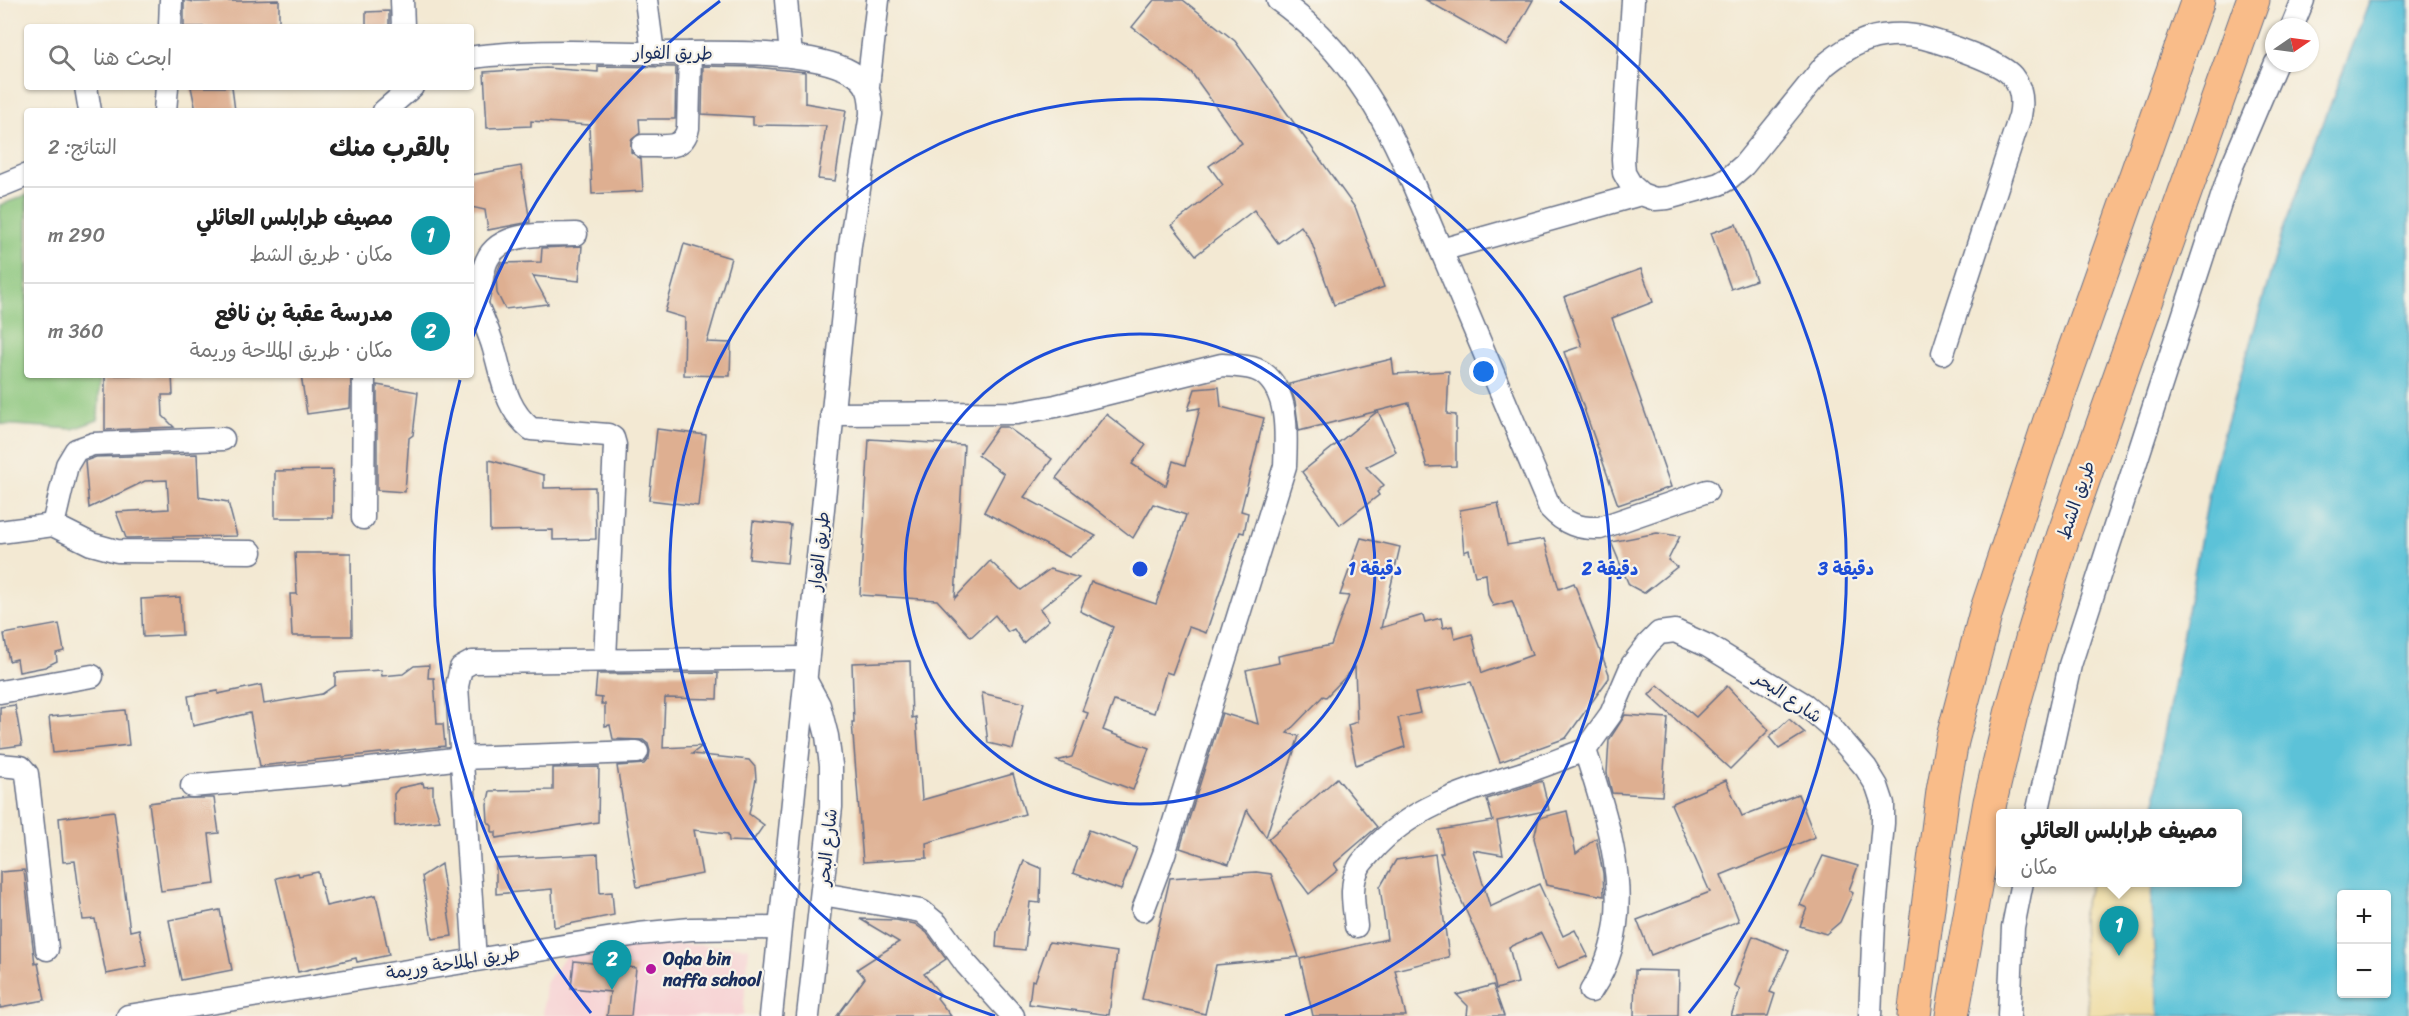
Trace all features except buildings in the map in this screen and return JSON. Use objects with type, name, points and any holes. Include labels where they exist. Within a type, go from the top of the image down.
[{"type":"highway","points":[[1914,1016],[1943,791],[1952,741],[1986,612],[2056,402],[2198,0]]},
{"type":"highway","name":"طريق الشط","points":[[1952,1016],[1990,802],[2011,714],[2062,537],[2253,0]]},
{"type":"street","points":[[170,24],[171,0]]},
{"type":"street","points":[[402,0],[403,24]]},
{"type":"street","points":[[646,0],[653,54]]},
{"type":"street","points":[[786,0],[790,56]]},
{"type":"street","name":"طريق الفوار","points":[[771,1016],[850,245],[871,114],[868,86],[878,0]]},
{"type":"street","points":[[1278,0],[1310,26],[1333,49],[1371,97],[1397,146],[1550,508],[1572,525],[1586,529],[1600,528],[1707,490]]},
{"type":"street","points":[[1633,0],[1623,159],[1628,179],[1641,194],[1654,199],[1668,198],[1709,187],[1728,179],[1744,165],[1825,64],[1860,41],[1892,35],[1923,38],[2004,68],[2018,84],[2022,94],[2020,116],[1943,353]]},
{"type":"street","points":[[2296,18],[2303,0]]},
{"type":"street","name":"طريق الفوار","points":[[474,58],[525,52],[577,50],[653,54],[790,56],[838,66],[861,79],[868,86]]},
{"type":"street","points":[[643,146],[681,144],[686,138],[690,53]]},
{"type":"street","points":[[2038,809],[2073,654],[2232,166],[2272,72]]},
{"type":"street","points":[[86,90],[90,108]]},
{"type":"street","points":[[165,108],[167,90]]},
{"type":"street","points":[[387,108],[405,90]]},
{"type":"street","points":[[0,186],[24,176]]},
{"type":"street","points":[[1441,250],[1641,194]]},
{"type":"street","points":[[576,234],[536,235],[499,244],[491,250],[484,266],[474,309],[495,352],[505,392],[521,421],[531,429],[608,435],[613,438],[615,446],[605,659]]},
{"type":"street","points":[[832,414],[1017,413],[1056,406],[1222,365],[1245,367],[1262,373],[1274,385],[1283,405],[1285,466],[1164,854],[1143,910]]},
{"type":"street","points":[[363,518],[364,378]]},
{"type":"street","points":[[53,525],[67,465],[76,450],[93,444],[222,439]]},
{"type":"street","points":[[0,532],[53,525],[91,544],[117,551],[251,552]]},
{"type":"street","name":"شارع البحر","points":[[1585,750],[1611,714],[1632,666],[1648,644],[1659,633],[1675,631],[1688,635],[1747,669],[1805,705],[1829,725],[1866,768],[1877,786],[1883,804],[1874,921],[1870,1016]]},
{"type":"street","points":[[475,960],[457,686],[461,668],[472,662],[807,658]]},
{"type":"street","points":[[0,692],[92,676]]},
{"type":"street","name":"شارع البحر","points":[[806,681],[819,705],[831,765],[831,807],[808,1016]]},
{"type":"street","points":[[1356,926],[1352,890],[1359,866],[1401,823],[1472,788],[1585,750],[1612,842],[1617,874],[1618,907],[1611,952],[1600,978],[1591,991]]},
{"type":"street","points":[[192,786],[367,770],[462,758],[637,752]]},
{"type":"street","points":[[0,765],[21,766],[27,774],[47,949]]},
{"type":"street","points":[[2010,1016],[2013,927],[2021,887]]},
{"type":"street","points":[[822,894],[921,911],[937,924],[966,964],[1013,1016]]},
{"type":"street","name":"طريق الملاحة وريمة","points":[[128,1016],[638,934],[691,929],[779,928]]},
{"type":"shaded area","name":"Oqba bin naffa school","points":[[647,943],[749,947],[743,1016],[543,1016],[546,983],[566,955]]},
{"type":"green space","points":[[24,196],[24,378],[100,378],[98,420],[73,429],[0,424],[0,205]]},
{"type":"sand","points":[[2090,887],[2153,887],[2151,904],[2159,1016],[2089,1016],[2084,980],[2082,912]]},
{"type":"water","points":[[2370,0],[2409,0],[2409,1016],[2159,1016],[2152,887],[2242,887],[2242,809],[2155,809],[2158,767],[2214,467],[2285,224]]},
{"type":"place","name":"مصيف طرابلس العائلي","points":[[2119,956]]},
{"type":"place","name":"Oqba bin naffa school","points":[[651,969]]},
{"type":"place","name":"مدرسة عقبة بن نافع","points":[[612,990]]}]
